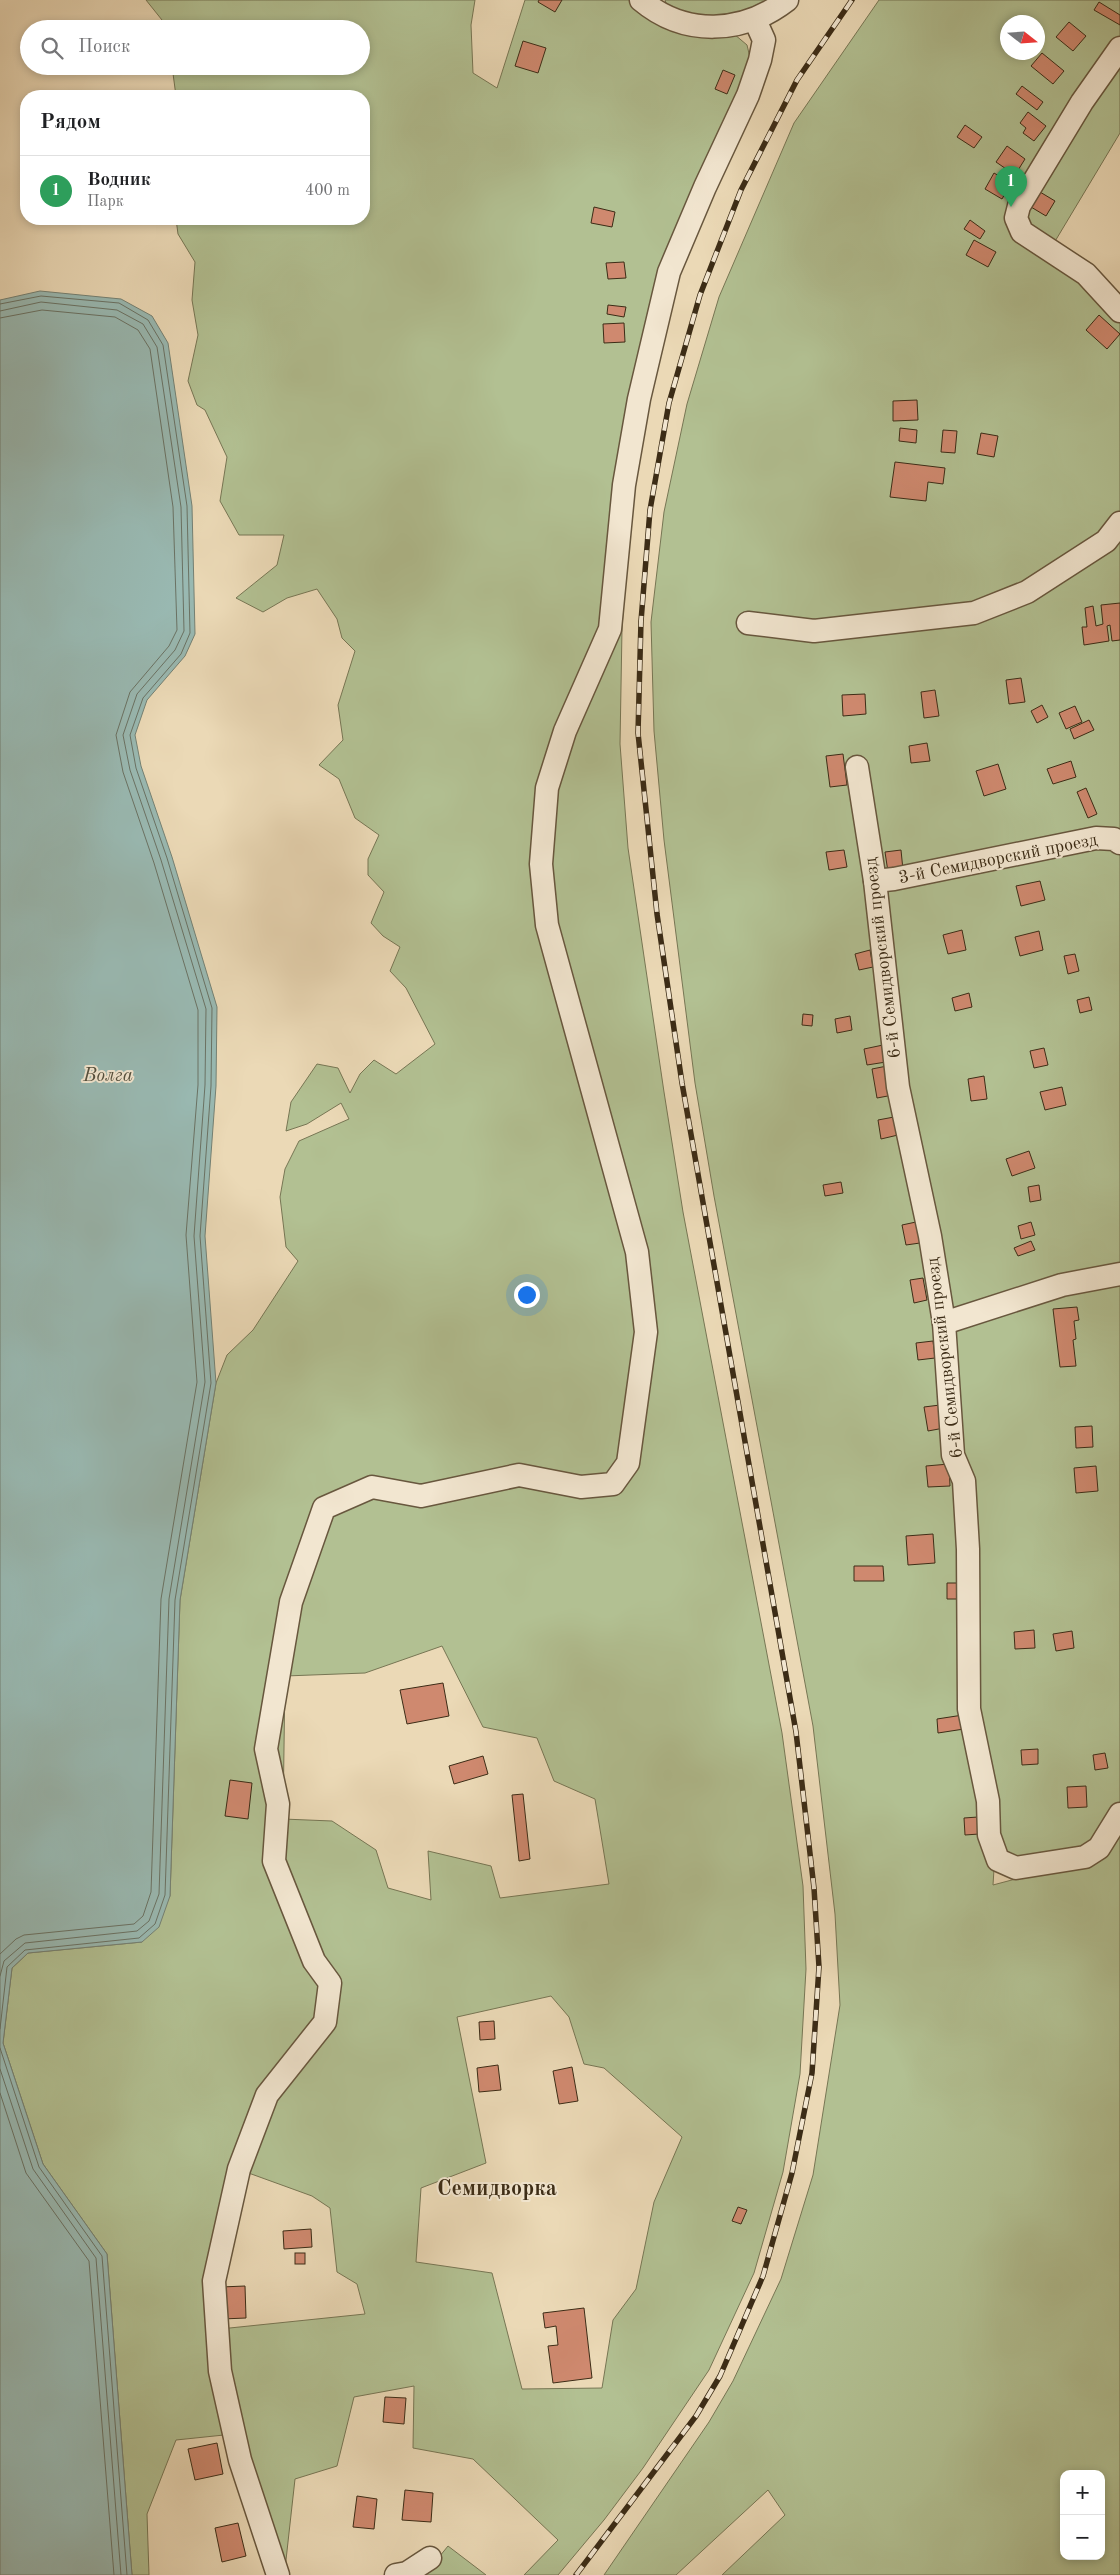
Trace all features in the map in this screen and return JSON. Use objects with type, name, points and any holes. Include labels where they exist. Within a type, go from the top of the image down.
[{"type":"street","points":[[642,0],[678,21],[701,26],[735,26],[755,20],[787,0]]},
{"type":"street","points":[[278,2575],[240,2460],[220,2371],[214,2281],[239,2169],[267,2095],[326,2022],[330,1983],[314,1961],[274,1861],[278,1804],[266,1749],[291,1602],[324,1508],[372,1487],[421,1496],[519,1475],[581,1487],[613,1484],[628,1463],[646,1332],[638,1261],[597,1101],[546,925],[541,864],[547,788],[565,731],[610,629],[624,485],[639,399],[670,272],[705,186],[748,95],[760,60],[764,40],[755,20]]},
{"type":"street","points":[[1120,48],[1082,102],[1018,206],[1016,218],[1022,232],[1086,274],[1120,311]]},
{"type":"street","points":[[748,623],[814,631],[974,613],[1027,592],[1106,542],[1120,523]]},
{"type":"street","name":"6-й Семидворский проезд","points":[[857,767],[874,880],[898,1087],[930,1236],[944,1323],[953,1454],[964,1481],[968,1549],[970,1709],[988,1801],[989,1835],[998,1860],[1016,1868],[1085,1857],[1099,1848],[1120,1814]]},
{"type":"street","name":"3-й Семидворский проезд","points":[[874,880],[894,879],[1096,838],[1114,839],[1120,843]]},
{"type":"street","points":[[944,1323],[1062,1285],[1120,1274]]},
{"type":"street","points":[[396,2575],[407,2573],[430,2558]]},
{"type":"green space","points":[[146,0],[475,0],[471,25],[473,73],[497,88],[525,0],[629,0],[642,11],[734,34],[747,45],[752,66],[660,277],[629,514],[622,629],[620,744],[628,848],[683,1212],[782,1733],[803,1886],[806,1969],[800,2074],[783,2172],[754,2273],[709,2370],[643,2468],[604,2520],[558,2575],[524,2575],[558,2540],[473,2459],[413,2448],[414,2386],[354,2397],[337,2466],[295,2479],[285,2569],[224,2435],[176,2440],[147,2514],[149,2575],[132,2575],[107,2254],[43,2164],[3,2043],[12,1968],[28,1953],[142,1942],[170,1896],[180,1600],[216,1383],[227,1355],[253,1330],[298,1261],[286,1247],[280,1197],[285,1169],[299,1141],[349,1119],[341,1103],[307,1124],[286,1131],[291,1102],[317,1064],[338,1068],[350,1093],[360,1074],[374,1060],[396,1074],[435,1044],[406,988],[390,971],[400,947],[383,936],[371,923],[384,892],[368,875],[368,859],[379,835],[355,818],[339,779],[319,765],[343,740],[338,705],[355,651],[342,638],[337,619],[317,589],[287,598],[263,612],[236,598],[277,565],[284,535],[239,535],[220,501],[227,457],[205,410],[197,405],[188,381],[198,335],[192,300],[195,262],[178,234],[177,225],[370,225],[370,90],[175,90],[173,75],[370,75],[370,20],[162,20]],"holes":[[[442,1646],[483,1727],[537,1738],[554,1781],[595,1799],[609,1884],[500,1898],[491,1866],[428,1851],[431,1900],[388,1888],[376,1850],[332,1821],[283,1819],[285,1676],[365,1673]],[[551,1996],[569,2017],[584,2064],[604,2068],[682,2137],[654,2202],[636,2289],[613,2320],[602,2388],[522,2389],[492,2273],[416,2262],[421,2188],[486,2163],[457,2017]],[[243,2171],[312,2196],[330,2208],[337,2272],[357,2284],[365,2314],[220,2329],[217,2281]]]},
{"type":"green space","points":[[665,0],[772,0],[740,14],[702,18],[667,6]]},
{"type":"green space","points":[[879,0],[1120,0],[1120,133],[1054,243],[1120,317],[1120,837],[896,875],[878,866],[958,1485],[994,1869],[993,1885],[1038,1873],[1120,1824],[1120,2575],[722,2575],[785,2515],[768,2490],[676,2575],[604,2575],[709,2422],[733,2381],[781,2279],[813,2175],[840,2005],[835,1914],[813,1726],[714,1196],[695,1083],[664,840],[654,731],[651,622],[664,512],[687,404],[719,297],[794,123]]},
{"type":"green space","points":[[1097,842],[1120,848],[1120,1269],[947,1311],[931,1232],[880,894],[888,887]]},
{"type":"green space","points":[[1120,1278],[1120,1805],[1097,1837],[1075,1854],[1004,1857],[976,1707],[954,1328]]},
{"type":"green space","points":[[448,2546],[486,2575],[416,2575],[431,2567]]},
{"type":"water","name":"Волга","points":[[40,291],[121,299],[152,316],[168,343],[192,506],[195,634],[185,656],[147,700],[135,735],[141,766],[172,857],[217,1007],[216,1086],[205,1236],[216,1383],[180,1600],[170,1896],[159,1927],[142,1942],[28,1953],[12,1968],[3,2043],[43,2164],[107,2254],[132,2575],[0,2575],[0,300]]},
{"type":"building","points":[[539,0],[562,0],[555,12],[538,2]]},
{"type":"building","points":[[1099,2],[1120,15],[1120,25],[1094,10]]},
{"type":"building","points":[[1069,22],[1086,36],[1073,51],[1056,37]]},
{"type":"building","points":[[523,41],[546,48],[538,73],[515,66]]},
{"type":"building","points":[[1045,55],[1064,71],[1053,84],[1031,66],[1036,60],[1045,60]]},
{"type":"building","points":[[723,70],[735,75],[727,94],[715,89]]},
{"type":"building","points":[[1022,86],[1043,102],[1037,110],[1016,94]]},
{"type":"building","points":[[1028,112],[1046,126],[1034,141],[1023,133],[1026,128],[1020,123]]},
{"type":"building","points":[[965,125],[982,137],[974,148],[957,137]]},
{"type":"building","points":[[1007,146],[1025,159],[1015,175],[996,162]]},
{"type":"building","points":[[994,173],[1011,183],[1002,199],[985,189]]},
{"type":"building","points":[[1040,192],[1055,201],[1046,216],[1031,207]]},
{"type":"building","points":[[594,207],[615,212],[612,227],[591,223]]},
{"type":"building","points":[[970,220],[985,231],[980,239],[964,229]]},
{"type":"building","points":[[974,240],[996,252],[988,267],[966,255]]},
{"type":"building","points":[[624,262],[626,278],[608,279],[606,263]]},
{"type":"building","points":[[608,305],[626,307],[624,317],[607,314]]},
{"type":"building","points":[[1099,315],[1120,334],[1107,349],[1086,330]]},
{"type":"building","points":[[624,323],[625,342],[604,343],[603,324]]},
{"type":"building","points":[[917,400],[918,420],[893,421],[893,401]]},
{"type":"building","points":[[900,428],[917,430],[916,443],[899,441]]},
{"type":"building","points":[[943,430],[957,431],[955,453],[941,452]]},
{"type":"building","points":[[981,433],[998,436],[994,457],[977,454]]},
{"type":"building","points":[[895,462],[945,468],[943,484],[928,482],[926,501],[890,497]]},
{"type":"building","points":[[1120,603],[1120,640],[1112,641],[1110,625],[1107,626],[1109,641],[1084,645],[1082,627],[1087,627],[1085,608],[1093,606],[1096,626],[1103,624],[1101,605]]},
{"type":"building","points":[[1021,678],[1025,702],[1009,704],[1006,680]]},
{"type":"building","points":[[935,690],[939,716],[924,718],[921,692]]},
{"type":"building","points":[[865,694],[866,714],[843,716],[842,695]]},
{"type":"building","points":[[1042,705],[1048,717],[1037,723],[1031,711]]},
{"type":"building","points":[[1075,706],[1082,722],[1066,729],[1059,713]]},
{"type":"building","points":[[1089,720],[1094,730],[1074,739],[1070,729]]},
{"type":"building","points":[[927,743],[930,761],[911,763],[909,746]]},
{"type":"building","points":[[843,754],[847,785],[830,787],[826,756]]},
{"type":"building","points":[[1071,761],[1076,777],[1053,784],[1047,769]]},
{"type":"building","points":[[998,764],[1006,789],[984,796],[976,771]]},
{"type":"building","points":[[1086,788],[1097,814],[1088,818],[1077,792]]},
{"type":"building","points":[[844,850],[847,867],[829,870],[826,852]]},
{"type":"building","points":[[901,850],[903,870],[888,872],[885,852]]},
{"type":"building","points":[[1040,881],[1045,900],[1021,906],[1016,886]]},
{"type":"building","points":[[962,930],[966,950],[948,954],[943,935]]},
{"type":"building","points":[[1039,931],[1043,950],[1020,956],[1015,937]]},
{"type":"building","points":[[870,950],[873,967],[859,970],[855,954]]},
{"type":"building","points":[[1075,954],[1079,971],[1068,974],[1064,956]]},
{"type":"building","points":[[969,993],[972,1007],[955,1011],[952,998]]},
{"type":"building","points":[[1089,997],[1092,1010],[1080,1013],[1077,1000]]},
{"type":"building","points":[[803,1014],[813,1015],[812,1026],[802,1025]]},
{"type":"building","points":[[850,1016],[852,1030],[837,1033],[835,1019]]},
{"type":"building","points":[[883,1045],[886,1062],[867,1065],[864,1049]]},
{"type":"building","points":[[1044,1048],[1048,1065],[1034,1068],[1030,1051]]},
{"type":"building","points":[[887,1066],[893,1095],[877,1098],[872,1069]]},
{"type":"building","points":[[984,1076],[987,1099],[971,1101],[968,1079]]},
{"type":"building","points":[[1062,1087],[1066,1105],[1045,1110],[1040,1092]]},
{"type":"building","points":[[894,1117],[898,1135],[881,1139],[878,1120]]},
{"type":"building","points":[[1029,1151],[1035,1168],[1012,1176],[1006,1159]]},
{"type":"building","points":[[841,1182],[843,1193],[825,1196],[823,1185]]},
{"type":"building","points":[[1039,1185],[1041,1200],[1030,1202],[1028,1187]]},
{"type":"building","points":[[916,1222],[920,1243],[906,1245],[902,1225]]},
{"type":"building","points":[[1031,1222],[1035,1235],[1021,1239],[1018,1226]]},
{"type":"building","points":[[1031,1241],[1035,1250],[1018,1256],[1014,1248]]},
{"type":"building","points":[[923,1278],[927,1300],[914,1303],[910,1280]]},
{"type":"building","points":[[1077,1307],[1079,1320],[1074,1321],[1076,1339],[1073,1340],[1076,1366],[1060,1367],[1053,1309]]},
{"type":"building","points":[[933,1341],[935,1358],[918,1360],[916,1343]]},
{"type":"building","points":[[940,1405],[944,1428],[928,1431],[924,1407]]},
{"type":"building","points":[[1092,1426],[1093,1447],[1076,1448],[1075,1427]]},
{"type":"building","points":[[949,1464],[950,1486],[928,1487],[926,1466]]},
{"type":"building","points":[[1096,1466],[1098,1491],[1076,1493],[1074,1468]]},
{"type":"building","points":[[933,1534],[935,1563],[908,1565],[906,1536]]},
{"type":"building","points":[[854,1566],[883,1566],[884,1581],[854,1581]]},
{"type":"building","points":[[947,1583],[960,1583],[961,1599],[947,1599]]},
{"type":"building","points":[[1034,1630],[1035,1648],[1015,1649],[1014,1632]]},
{"type":"building","points":[[1072,1631],[1074,1648],[1056,1651],[1053,1634]]},
{"type":"building","points":[[443,1683],[449,1716],[407,1724],[400,1690]]},
{"type":"building","points":[[963,1715],[964,1729],[938,1733],[937,1719]]},
{"type":"building","points":[[1038,1749],[1038,1764],[1022,1765],[1021,1750]]},
{"type":"building","points":[[1105,1753],[1108,1768],[1095,1770],[1093,1755]]},
{"type":"building","points":[[483,1756],[488,1774],[454,1784],[449,1766]]},
{"type":"building","points":[[230,1780],[252,1783],[248,1819],[225,1816]]},
{"type":"building","points":[[1086,1786],[1087,1807],[1068,1808],[1067,1787]]},
{"type":"building","points":[[523,1794],[530,1859],[519,1861],[512,1795]]},
{"type":"building","points":[[978,1817],[979,1834],[965,1835],[964,1818]]},
{"type":"building","points":[[494,2021],[495,2039],[480,2040],[479,2022]]},
{"type":"building","points":[[498,2065],[501,2090],[479,2092],[477,2068]]},
{"type":"building","points":[[572,2067],[578,2101],[559,2104],[553,2071]]},
{"type":"building","points":[[738,2207],[747,2210],[741,2224],[732,2221]]},
{"type":"building","points":[[311,2229],[312,2247],[284,2249],[283,2231]]},
{"type":"building","points":[[295,2253],[305,2253],[305,2264],[295,2264]]},
{"type":"building","points":[[245,2286],[246,2318],[222,2319],[221,2287]]},
{"type":"building","points":[[584,2308],[592,2378],[553,2383],[548,2346],[558,2345],[556,2326],[545,2328],[543,2313]]},
{"type":"building","points":[[385,2397],[406,2398],[404,2424],[383,2422]]},
{"type":"building","points":[[217,2443],[223,2474],[195,2480],[188,2449]]},
{"type":"building","points":[[405,2490],[433,2493],[431,2522],[402,2520]]},
{"type":"building","points":[[357,2496],[377,2499],[374,2529],[353,2527]]},
{"type":"building","points":[[238,2523],[246,2556],[222,2562],[215,2528]]},
{"type":"railway","points":[[576,2575],[696,2416],[720,2376],[763,2276],[792,2173],[812,2073],[819,1967],[814,1888],[796,1732],[682,1083],[657,914],[638,733],[641,621],[650,510],[669,403],[700,295],[741,190],[797,80],[852,0]]},
{"type":"place","name":"Водник","points":[[1011,207]]},
{"type":"district","name":"Семидворка","points":[[497,2189]]}]
